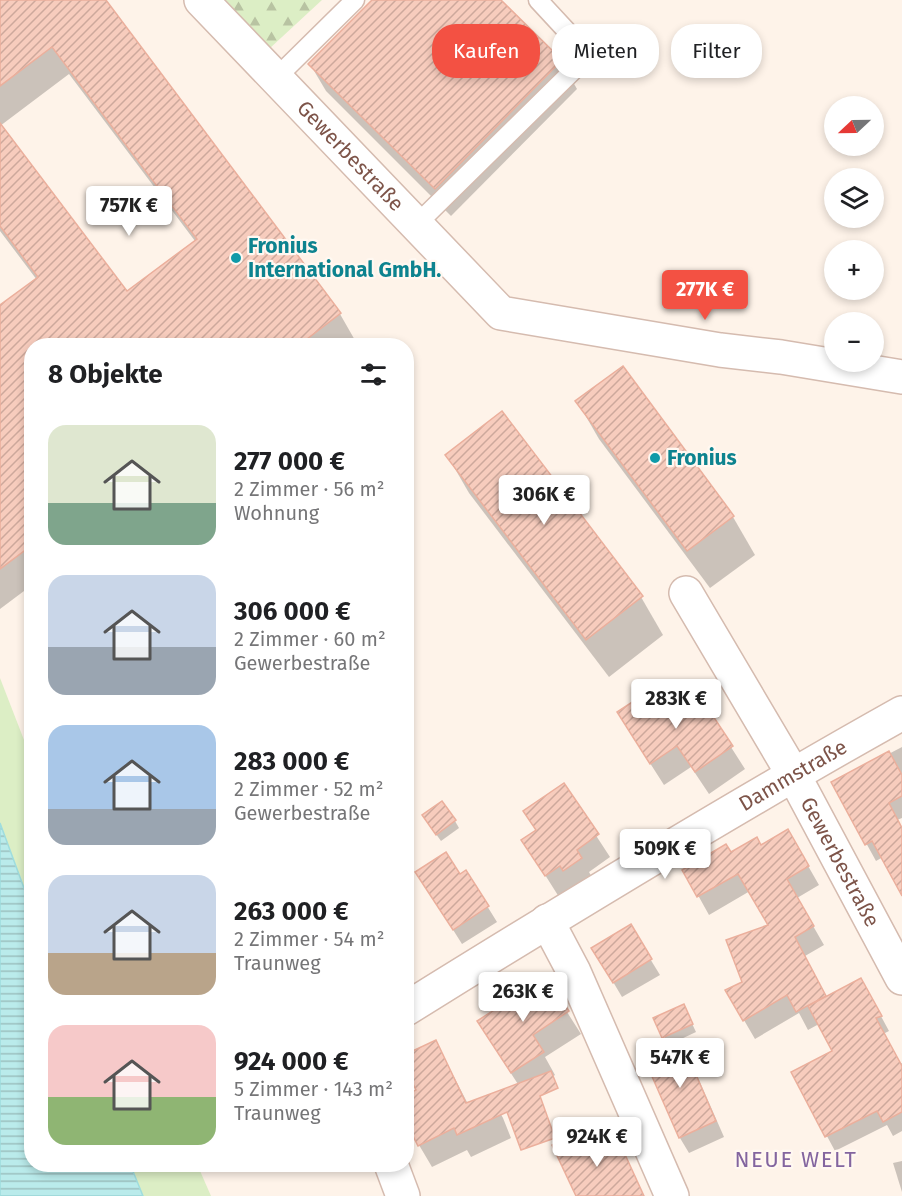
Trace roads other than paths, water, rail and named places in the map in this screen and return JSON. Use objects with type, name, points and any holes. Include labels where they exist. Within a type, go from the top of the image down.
[{"type":"street","name":"Gewerbestraße","points":[[201,0],[501,313],[720,350],[781,357],[902,377]]},
{"type":"street","name":"Gewerbestraße","points":[[686,593],[793,774],[902,978]]},
{"type":"street","name":"Dammstraße","points":[[414,1004],[547,921],[793,774],[902,713]]},
{"type":"street","points":[[547,921],[573,972],[672,1196]]},
{"type":"street","points":[[394,1172],[403,1196]]},
{"type":"lane","points":[[276,78],[355,0]]},
{"type":"lane","points":[[416,225],[589,55],[538,0]]},
{"type":"water","points":[[0,823],[24,888],[24,1172],[133,1172],[143,1196],[0,1196]]},
{"type":"place","name":"Fronius International GmbH.","points":[[236,258]]},
{"type":"place","name":"Fronius","points":[[655,458]]},
{"type":"district","name":"NEUE WELT","points":[[796,1159]]}]
